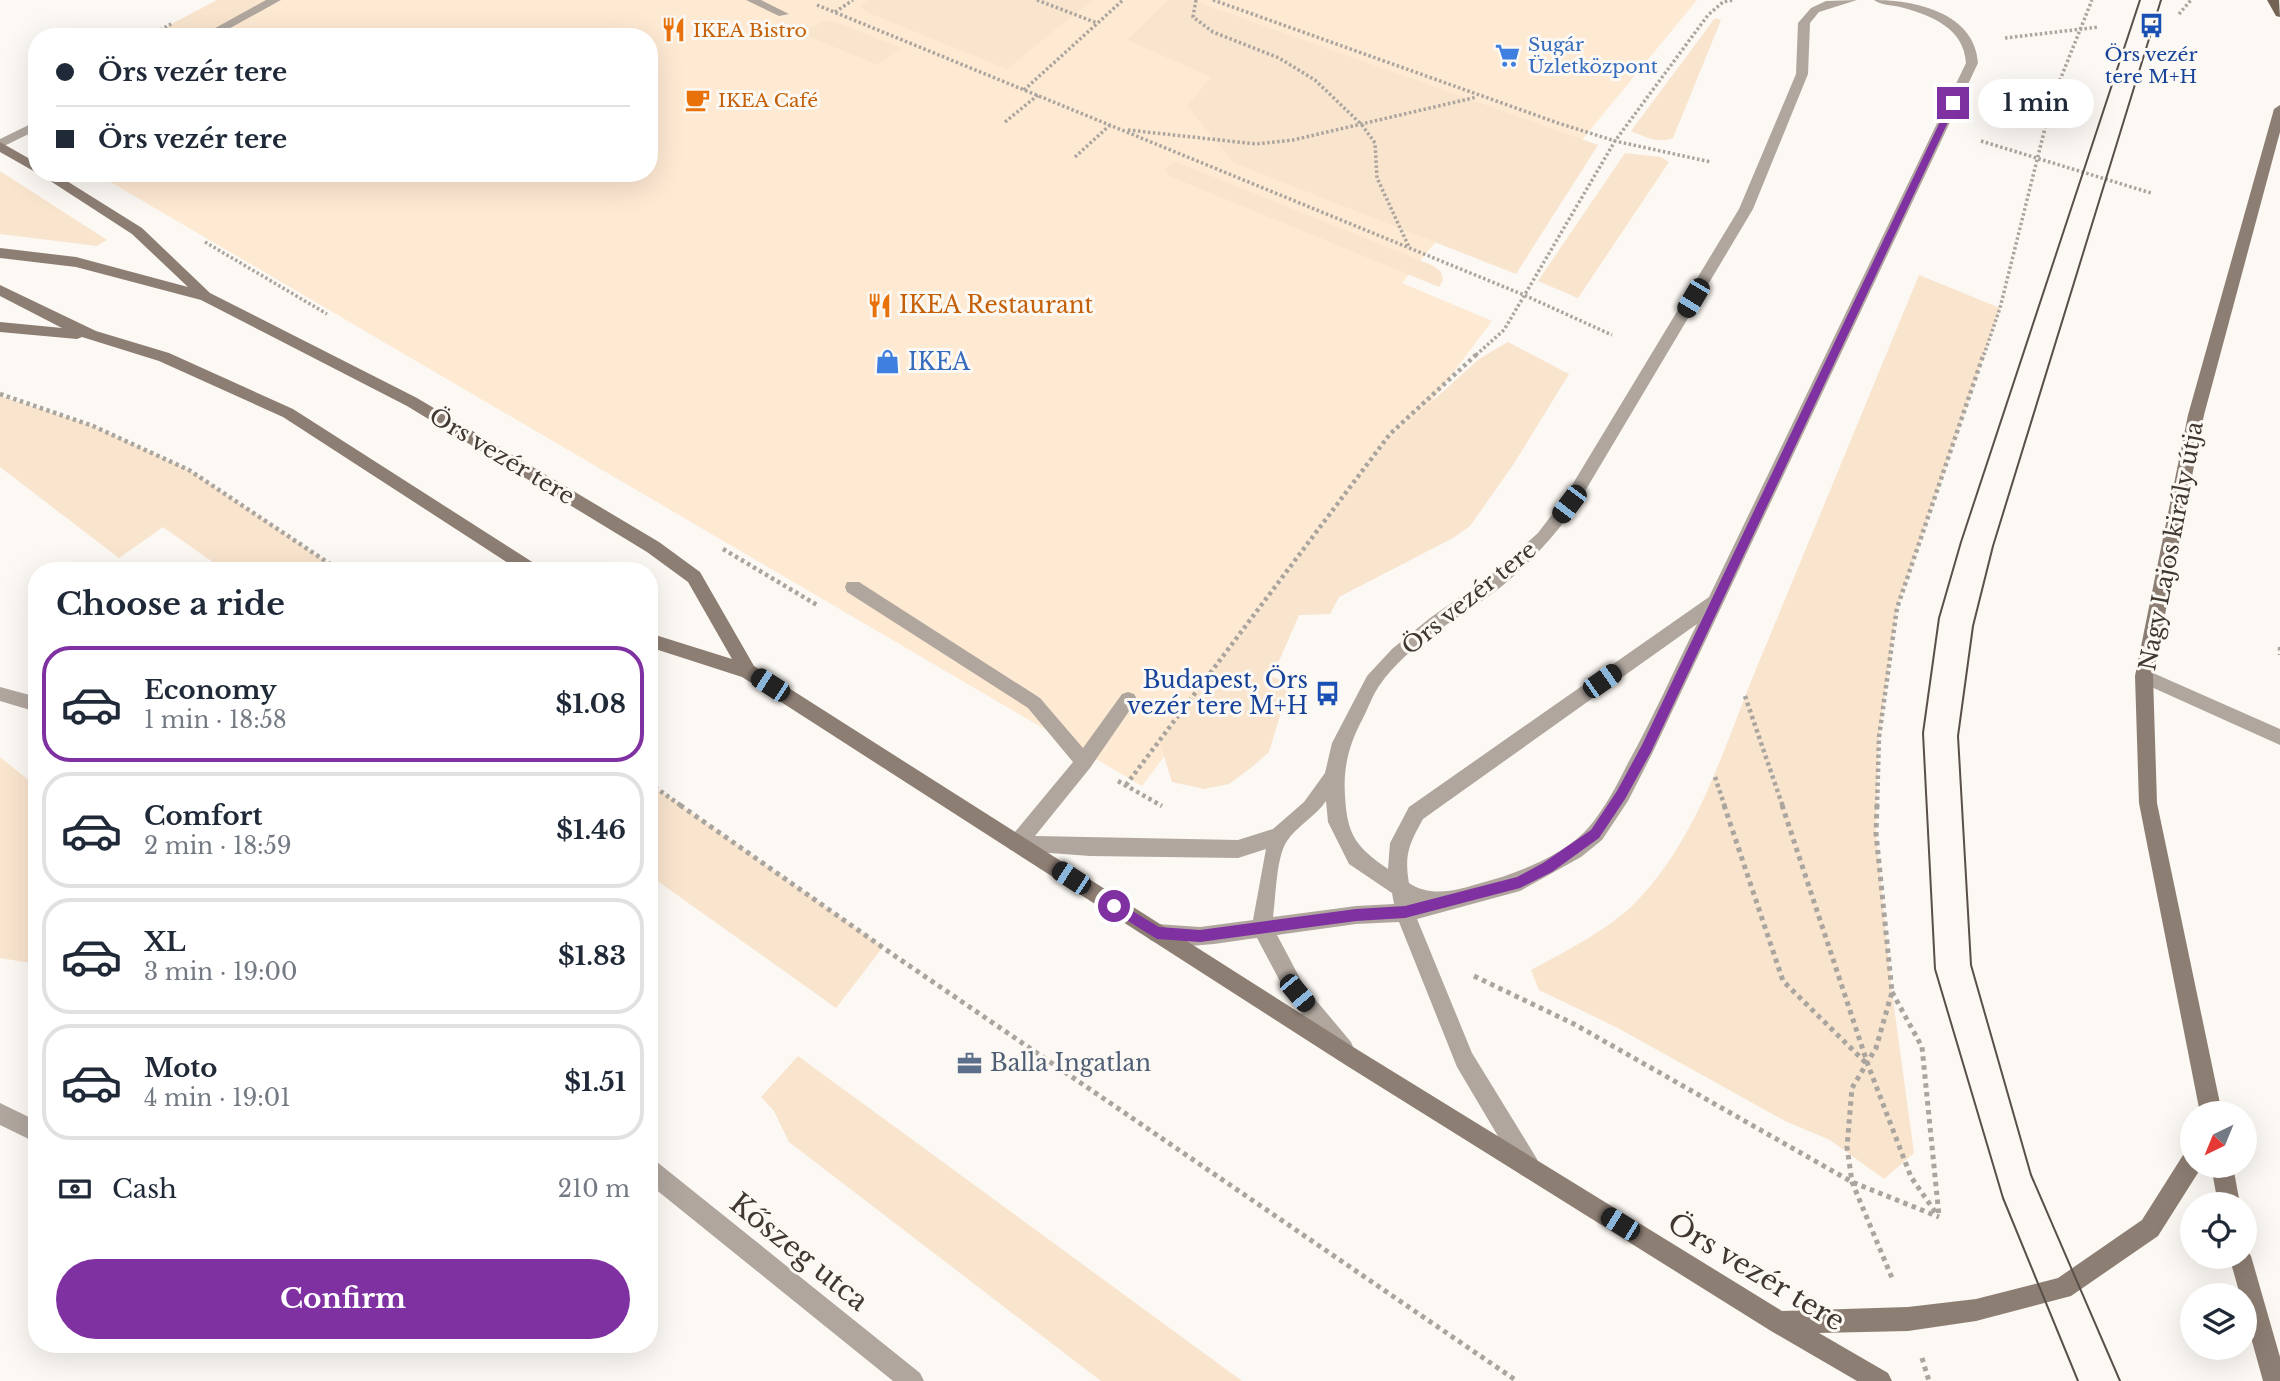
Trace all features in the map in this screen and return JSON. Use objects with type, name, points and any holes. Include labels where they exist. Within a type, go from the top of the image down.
[{"type":"main road","points":[[2273,0],[2280,13]]},
{"type":"main road","name":"Nagy Lajos király útja","points":[[2209,1101],[2148,803],[2144,676],[2196,415],[2280,109]]},
{"type":"main road","points":[[0,145],[28,163]]},
{"type":"main road","name":"Örs vezér tere","points":[[58,182],[137,231],[206,297]]},
{"type":"main road","name":"Örs vezér tere","points":[[0,253],[76,262],[206,297],[412,402],[653,547],[694,576],[748,671]]},
{"type":"main road","points":[[0,290],[23,304],[91,335],[164,357],[288,413],[519,562]]},
{"type":"main road","points":[[0,327],[91,335]]},
{"type":"main road","name":"Örs vezér tere","points":[[658,643],[748,671],[1351,1057],[1779,1323],[1880,1381]]},
{"type":"main road","points":[[1779,1323],[1908,1319],[1976,1310],[2063,1288],[2150,1228],[2182,1178]]},
{"type":"main road","points":[[2244,1269],[2275,1381]]},
{"type":"street","points":[[222,28],[275,0]]},
{"type":"street","points":[[752,0],[783,14]]},
{"type":"street","name":"Örs vezér tere","points":[[1448,901],[1412,896],[1356,858],[1337,822],[1334,776],[1341,743],[1373,681],[1398,654],[1525,555],[1544,537],[1569,504],[1745,209],[1771,154],[1802,74],[1804,23],[1815,10],[1830,3],[1851,0]]},
{"type":"street","name":"Örs vezér tere","points":[[1157,933],[1200,936],[1405,912],[1520,882],[1548,867],[1595,834],[1621,795],[1646,748],[1972,63],[1973,55],[1969,43],[1949,22],[1914,6],[1880,0]]},
{"type":"street","points":[[0,145],[28,129]]},
{"type":"street","points":[[14,136],[28,139]]},
{"type":"street","points":[[853,587],[1034,703],[1084,762]]},
{"type":"street","name":"Örs vezér tere","points":[[1530,1168],[1464,1060],[1417,949],[1400,888],[1397,867],[1399,843],[1416,813],[1716,601]]},
{"type":"street","points":[[2144,676],[2280,737]]},
{"type":"street","points":[[0,694],[28,702]]},
{"type":"street","points":[[1017,844],[1084,762],[1128,699]]},
{"type":"street","name":"Örs vezér tere","points":[[1017,844],[1090,848],[1238,849],[1279,836],[1311,808],[1334,776]]},
{"type":"street","points":[[1262,927],[1270,866],[1279,836]]},
{"type":"street","name":"Örs vezér tere","points":[[1262,927],[1297,993],[1351,1057]]},
{"type":"street","points":[[0,1114],[28,1128]]},
{"type":"street","name":"Kőszeg utca","points":[[658,1177],[912,1381]]},
{"type":"path","points":[[835,12],[853,0]]},
{"type":"path","points":[[1037,0],[1097,23]]},
{"type":"path","points":[[1024,90],[1123,0]]},
{"type":"path","points":[[1196,0],[1194,17],[1213,32],[1279,58],[1303,72],[1362,125],[1375,143],[1377,178],[1394,210],[1409,248]]},
{"type":"path","points":[[1213,0],[1478,96],[1615,141],[1711,162]]},
{"type":"path","points":[[1125,786],[1390,434],[1504,330],[1615,141],[1708,16],[1723,2],[1733,0]]},
{"type":"path","points":[[1852,1182],[1847,1147],[1852,1088],[1876,1048],[1892,992],[1876,833],[1879,737],[1897,608],[2000,308],[2052,100],[2092,0]]},
{"type":"path","points":[[2179,14],[2191,0]]},
{"type":"path","points":[[815,4],[1524,295],[1612,335]]},
{"type":"path","points":[[2000,38],[2099,27]]},
{"type":"path","points":[[1005,122],[1038,96]]},
{"type":"path","points":[[1121,130],[1256,144],[1293,140],[1478,96]]},
{"type":"path","points":[[1075,158],[1110,125]]},
{"type":"path","points":[[1981,141],[2151,193]]},
{"type":"path","points":[[0,394],[93,426],[189,470],[327,562]]},
{"type":"path","points":[[2280,647],[2280,655]]},
{"type":"path","points":[[1745,696],[1868,1065],[1911,1177],[1939,1217]]},
{"type":"path","points":[[1084,762],[1171,811]]},
{"type":"path","points":[[1714,777],[1783,981],[1868,1065]]},
{"type":"path","points":[[658,789],[895,956],[1517,1381]]},
{"type":"path","points":[[1417,949],[1574,1024],[1852,1182],[1939,1217]]},
{"type":"path","points":[[1892,992],[1922,1047],[1939,1217]]},
{"type":"shaded area","points":[[217,0],[275,0],[222,28],[164,28]]},
{"type":"shaded area","name":"IKEA","points":[[281,0],[1697,0],[1567,158],[1520,139],[1402,283],[1492,321],[1142,786],[110,182],[658,182],[658,28],[229,28]]},
{"type":"shaded area","points":[[868,0],[1092,0],[1007,69],[864,11],[861,5]]},
{"type":"shaded area","points":[[1168,0],[1191,0],[1598,145],[1516,274],[1234,163],[1187,106],[1211,77],[1127,40]]},
{"type":"shaded area","points":[[1715,18],[1721,20],[1673,138],[1657,140],[1631,131]]},
{"type":"shaded area","points":[[824,21],[836,22],[900,48],[878,65],[800,33]]},
{"type":"shaded area","points":[[1625,153],[1661,157],[1669,162],[1578,298],[1538,281]]},
{"type":"shaded area","points":[[1174,161],[1434,266],[1441,272],[1443,280],[1439,287],[1169,176],[1165,170]]},
{"type":"shaded area","points":[[0,171],[107,240],[97,246],[0,234]]},
{"type":"shaded area","points":[[1919,275],[2000,308],[1897,608],[1879,737],[1876,833],[1892,992],[1914,1153],[1884,1179],[1830,1140],[1785,1121],[1616,1027],[1539,990],[1531,970],[1587,939],[1627,911],[1659,875],[1695,816]]},
{"type":"shaded area","points":[[1508,342],[1569,374],[1513,465],[1470,526],[1453,538],[1339,597],[1330,614],[1299,615],[1272,677],[1290,683],[1269,752],[1229,784],[1204,789],[1172,782],[1160,743],[1389,440],[1479,359]]},
{"type":"shaded area","points":[[0,396],[93,426],[189,470],[327,562],[213,562],[163,527],[119,558],[0,467]]},
{"type":"shaded area","points":[[0,757],[28,780],[28,963],[0,958]]},
{"type":"shaded area","points":[[658,789],[883,947],[836,1008],[658,881]]},
{"type":"shaded area","points":[[798,1056],[1242,1381],[1101,1381],[789,1142],[774,1111],[761,1097]]},
{"type":"tram line","points":[[2078,1381],[2003,1198],[1935,969],[1923,733],[1939,618],[1961,542],[2140,0]]},
{"type":"tram line","points":[[2120,1381],[2031,1175],[1971,965],[1958,736],[1973,626],[1993,546],[2161,0]]},
{"type":"place","name":"Örs vezér tere M+H","points":[[2151,26]]},
{"type":"place","name":"IKEA Bistro","points":[[673,30]]},
{"type":"place","name":"Sugár Üzletközpont","points":[[1508,55]]},
{"type":"place","name":"IKEA Café","points":[[698,100]]},
{"type":"place","name":"IKEA Restaurant","points":[[879,305]]},
{"type":"place","name":"IKEA","points":[[888,362]]},
{"type":"place","name":"Budapest, Örs vezér tere M+H","points":[[1328,693]]},
{"type":"place","name":"Balla Ingatlan","points":[[970,1063]]},
{"type":"route","points":[[1114,906],[1157,933],[1200,936],[1356,915],[1405,912],[1520,882],[1574,851],[1595,834],[1621,795],[1646,748],[1953,103]]}]
